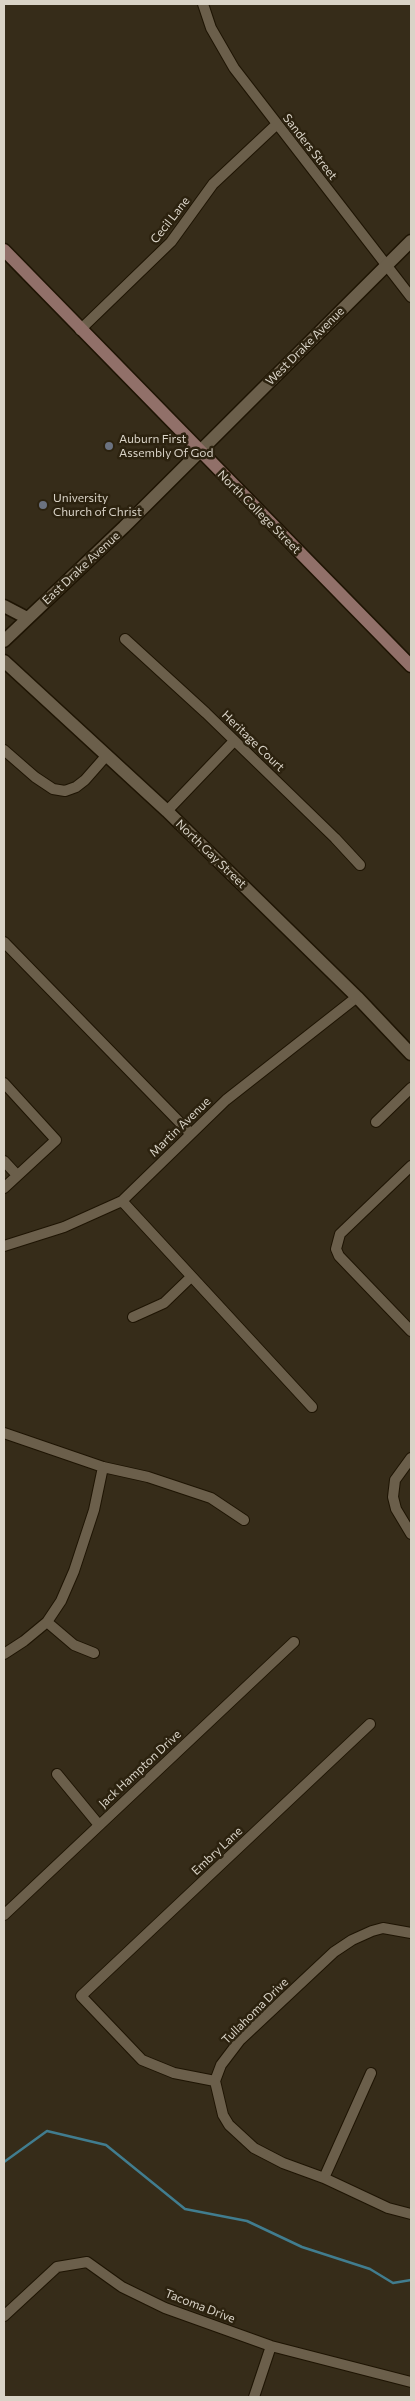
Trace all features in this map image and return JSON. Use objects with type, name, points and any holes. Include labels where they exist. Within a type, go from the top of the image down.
[{"type":"main road","name":"North College Street","points":[[4,250],[80,330],[411,666]]},
{"type":"street","name":"Sanders Street","points":[[203,4],[211,28],[223,52],[411,297]]},
{"type":"street","name":"Cecil Lane","points":[[80,330],[172,242],[213,184],[277,124]]},
{"type":"street","name":"West Drake Avenue","points":[[200,451],[411,242]]},
{"type":"street","name":"East Drake Avenue","points":[[4,641],[124,527],[200,451]]},
{"type":"street","points":[[4,606],[27,618]]},
{"type":"street","name":"Heritage Court","points":[[125,639],[335,838],[360,865]]},
{"type":"street","name":"North Gay Street","points":[[4,661],[167,811],[357,997],[411,1054]]},
{"type":"street","points":[[167,811],[234,741]]},
{"type":"street","points":[[4,750],[35,777],[53,789],[65,791],[76,787],[85,780],[107,755]]},
{"type":"street","points":[[4,942],[191,1134]]},
{"type":"street","name":"Martin Avenue","points":[[4,1246],[64,1227],[122,1201],[226,1100],[357,997]]},
{"type":"street","points":[[4,1083],[56,1140],[4,1188]]},
{"type":"street","points":[[376,1122],[411,1088]]},
{"type":"street","points":[[4,1161],[17,1175]]},
{"type":"street","points":[[411,1166],[340,1234],[336,1249],[339,1256],[411,1331]]},
{"type":"street","points":[[122,1201],[312,1408]]},
{"type":"street","points":[[133,1317],[164,1303],[191,1277]]},
{"type":"street","points":[[4,1434],[102,1467],[148,1477],[211,1498],[244,1520]]},
{"type":"street","points":[[411,1458],[395,1480],[393,1497],[396,1509],[411,1534]]},
{"type":"street","points":[[4,1654],[24,1642],[47,1622],[62,1601],[94,1510],[102,1467]]},
{"type":"street","points":[[47,1622],[74,1645],[94,1653]]},
{"type":"street","name":"Jack Hampton Drive","points":[[4,1913],[294,1642]]},
{"type":"street","name":"Embry Lane","points":[[215,2081],[174,2073],[142,2060],[81,1996],[370,1724]]},
{"type":"street","points":[[57,1774],[99,1825]]},
{"type":"street","name":"Tullahoma Drive","points":[[215,2081],[221,2065],[240,2040],[334,1952],[352,1940],[383,1928],[411,1932]]},
{"type":"street","points":[[324,2178],[371,2073]]},
{"type":"street","points":[[215,2081],[223,2115],[229,2125],[254,2148],[283,2163],[324,2178],[388,2208],[411,2214]]},
{"type":"street","name":"Tacoma Drive","points":[[4,2316],[57,2267],[87,2262],[122,2287],[165,2308],[270,2346],[411,2382]]},
{"type":"street","points":[[254,2397],[270,2346]]},
{"type":"waterway","points":[[4,2162],[47,2131],[106,2145],[185,2209],[247,2221],[302,2247],[370,2269],[393,2283],[411,2280]]},
{"type":"place","name":"Auburn First Assembly Of God","points":[[109,446]]},
{"type":"place","name":"University Church of Christ","points":[[43,505]]}]
